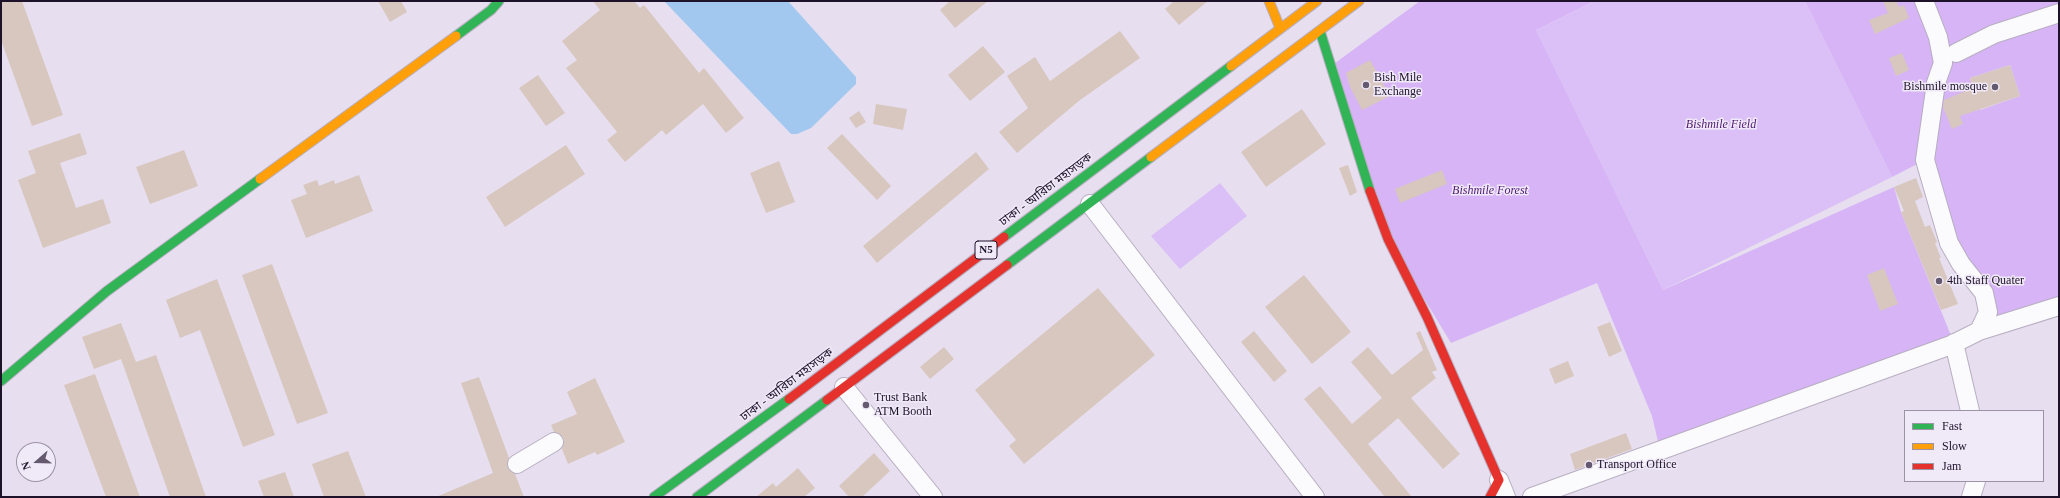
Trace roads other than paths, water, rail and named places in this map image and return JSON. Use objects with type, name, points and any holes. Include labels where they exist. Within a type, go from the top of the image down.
[{"type":"main road","points":[[1,381],[107,291],[484,14],[499,1]]},
{"type":"main road","points":[[1269,1],[1280,28]]},
{"type":"main road","name":"ঢাকা - আরিচা মহাসড়ক","points":[[654,497],[790,398],[1317,1]]},
{"type":"main road","name":"N5","points":[[697,497],[1359,1]]},
{"type":"main road","points":[[1320,31],[1361,166],[1388,239],[1427,317],[1499,480],[1490,497]]},
{"type":"street","points":[[1924,1],[1938,37],[1943,63],[1936,83],[1925,160],[1949,243],[1961,264],[1984,293],[1988,312],[1979,331]]},
{"type":"street","points":[[1956,53],[1994,34],[2059,13]]},
{"type":"street","points":[[1090,204],[1315,497]]},
{"type":"street","points":[[1532,497],[1954,343],[1979,331],[2059,306]]},
{"type":"street","points":[[1954,343],[1970,410]]},
{"type":"street","points":[[844,387],[933,497]]},
{"type":"street","points":[[517,464],[554,442]]},
{"type":"street","points":[[1499,480],[1506,497]]},
{"type":"street","points":[[1971,497],[1976,482]]},
{"type":"water","points":[[664,1],[788,1],[856,77],[856,84],[811,128],[797,134],[791,134]]},
{"type":"place","name":"Bish Mile Exchange","points":[[1366,85]]},
{"type":"place","name":"Bishmile mosque","points":[[1995,87]]},
{"type":"place","name":"4th Staff Quater","points":[[1939,281]]},
{"type":"place","name":"Trust Bank ATM Booth","points":[[866,405]]},
{"type":"place","name":"Transport Office","points":[[1589,465]]},
{"type":"park label","name":"Bishmile Field","points":[[1721,125]]},
{"type":"park label","name":"Bishmile Forest","points":[[1490,191]]}]
